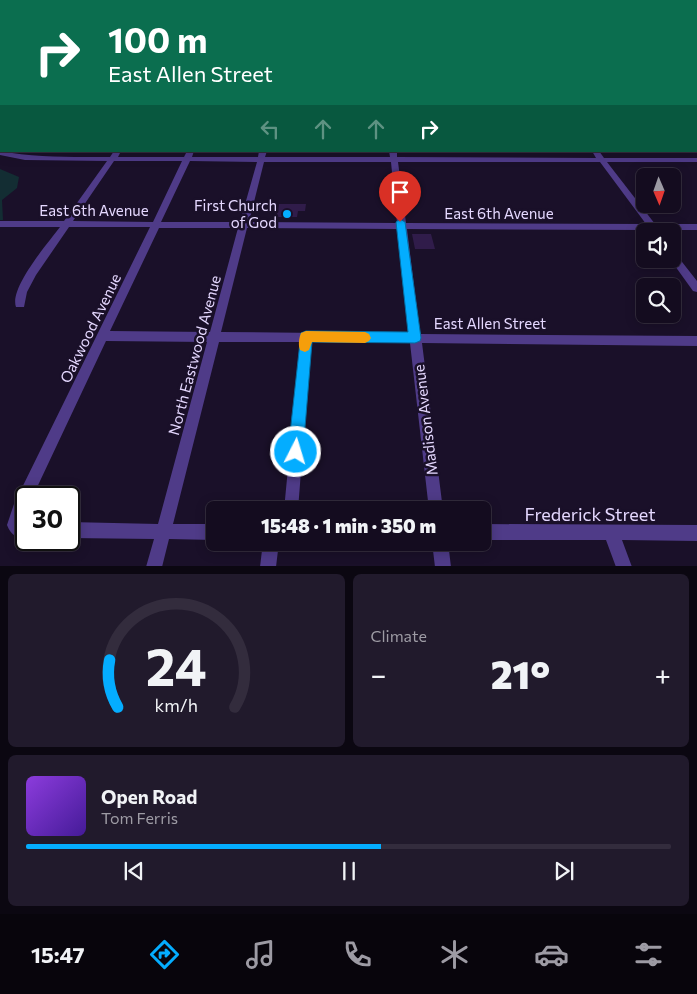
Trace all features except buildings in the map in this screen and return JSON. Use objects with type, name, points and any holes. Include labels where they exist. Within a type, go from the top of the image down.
[{"type":"street","points":[[596,152],[649,223]]},
{"type":"street","points":[[0,153],[38,158],[116,155],[393,155],[602,160],[697,160]]},
{"type":"street","points":[[20,304],[22,292],[27,281],[116,155]]},
{"type":"street","name":"Oakwood Avenue","points":[[31,486],[189,155]]},
{"type":"street","name":"North Eastwood Avenue","points":[[154,566],[262,155]]},
{"type":"street","name":"Madison Avenue","points":[[393,155],[435,501]]},
{"type":"street","name":"East 6th Avenue","points":[[2,224],[636,229]]},
{"type":"street","name":"East 6th Avenue","points":[[681,228],[697,227]]},
{"type":"street","points":[[681,266],[697,288]]},
{"type":"street","name":"East Allen Street","points":[[102,336],[697,341]]},
{"type":"street","points":[[291,501],[306,337]]},
{"type":"street","points":[[80,530],[206,532]]},
{"type":"street","name":"Frederick Street","points":[[491,532],[697,533]]},
{"type":"street","points":[[611,533],[624,566]]},
{"type":"street","points":[[268,566],[270,551]]},
{"type":"street","points":[[441,551],[443,566]]},
{"type":"green space","points":[[0,169],[19,177],[17,188],[2,200],[3,220],[0,220]]},
{"type":"slow traffic","points":[[305,346],[306,337],[365,338]]},
{"type":"place","name":"First Church of God","points":[[287,214]]},
{"type":"route","points":[[296,452],[306,337],[415,338],[400,222]]}]
